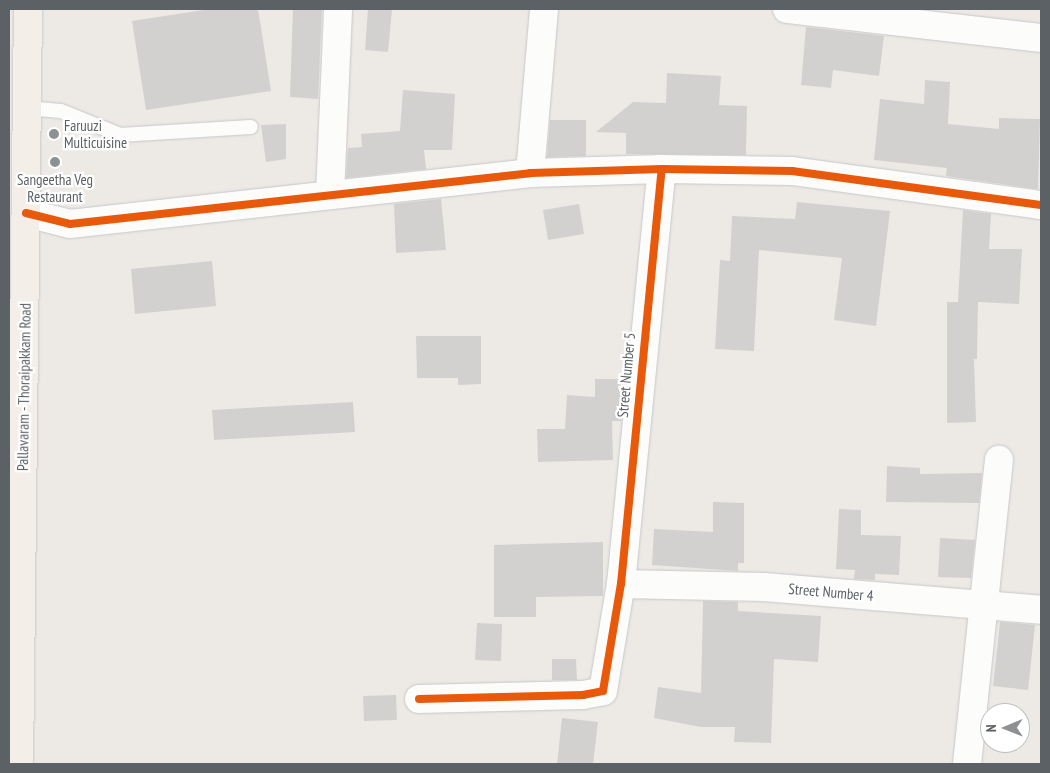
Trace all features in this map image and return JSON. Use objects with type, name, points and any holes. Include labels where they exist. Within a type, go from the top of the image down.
[{"type":"main road","name":"Pallavaram - Thoraipakkam Road","points":[[19,764],[26,213],[18,165],[27,108],[28,9]]},
{"type":"street","points":[[330,194],[338,9]]},
{"type":"street","points":[[530,173],[544,9]]},
{"type":"street","points":[[787,9],[1041,38]]},
{"type":"street","points":[[26,213],[70,224],[530,173],[662,169],[792,171],[1041,204]]},
{"type":"street","name":"Street Number 5","points":[[419,699],[583,695],[602,691],[621,584],[662,169]]},
{"type":"street","points":[[967,764],[987,605],[999,460]]},
{"type":"street","name":"Street Number 4","points":[[621,584],[764,587],[1041,610]]},
{"type":"lane","points":[[27,108],[61,111],[120,135],[252,127]]},
{"type":"building","points":[[210,9],[258,9],[271,91],[146,110],[132,21]]},
{"type":"building","points":[[293,9],[322,9],[318,99],[290,97]]},
{"type":"building","points":[[368,9],[392,9],[388,52],[365,50]]},
{"type":"building","points":[[806,27],[884,36],[879,76],[833,70],[831,88],[801,85]]},
{"type":"building","points":[[667,73],[721,76],[719,105],[747,106],[746,155],[626,154],[626,133],[596,132],[633,102],[666,103]]},
{"type":"building","points":[[925,80],[950,82],[948,124],[999,129],[999,118],[1040,119],[1038,189],[946,176],[947,168],[874,160],[880,99],[924,104]]},
{"type":"building","points":[[403,90],[455,94],[452,150],[424,150],[426,169],[346,178],[348,148],[362,147],[361,134],[400,131]]},
{"type":"building","points":[[550,120],[586,120],[586,156],[547,157]]},
{"type":"building","points":[[286,124],[286,159],[266,162],[261,125]]},
{"type":"building","points":[[441,199],[446,250],[396,253],[394,204]]},
{"type":"building","points":[[797,202],[890,211],[876,326],[834,320],[842,258],[759,250],[754,351],[715,349],[720,260],[730,261],[732,216],[795,219]]},
{"type":"building","points":[[579,204],[584,234],[548,240],[543,210]]},
{"type":"building","points":[[963,210],[991,214],[989,249],[1022,249],[1019,304],[978,302],[977,359],[974,359],[976,422],[947,423],[947,302],[958,302]]},
{"type":"building","points":[[212,261],[216,306],[135,314],[131,269]]},
{"type":"building","points":[[416,336],[481,336],[481,384],[458,385],[458,378],[417,378]]},
{"type":"building","points":[[595,379],[626,379],[621,421],[612,421],[613,460],[538,462],[537,429],[565,429],[567,395],[595,397]]},
{"type":"building","points":[[353,402],[355,432],[214,440],[212,410]]},
{"type":"building","points":[[887,466],[920,468],[920,474],[982,473],[979,503],[886,502]]},
{"type":"building","points":[[713,502],[744,503],[744,563],[738,563],[738,571],[652,565],[654,529],[713,532]]},
{"type":"building","points":[[839,509],[861,510],[861,535],[901,536],[899,575],[875,574],[875,580],[854,579],[855,570],[836,569]]},
{"type":"building","points":[[940,538],[975,540],[971,578],[938,577]]},
{"type":"building","points":[[603,542],[603,596],[536,597],[536,617],[494,617],[494,545]]},
{"type":"building","points":[[703,601],[738,602],[738,611],[821,616],[818,662],[774,659],[771,743],[734,742],[735,727],[701,727],[654,718],[658,687],[701,693]]},
{"type":"building","points":[[1000,622],[1035,625],[1028,690],[993,686]]},
{"type":"building","points":[[477,623],[502,624],[501,661],[475,660]]},
{"type":"building","points":[[552,659],[576,659],[577,680],[552,680]]},
{"type":"building","points":[[396,695],[397,720],[364,721],[363,696]]},
{"type":"building","points":[[562,718],[598,722],[593,764],[557,764]]},
{"type":"cycle path","points":[[26,213],[70,224],[530,173],[662,169],[792,171],[1041,205]]},
{"type":"cycle path","points":[[419,699],[583,695],[603,691],[621,584],[662,169]]},
{"type":"place","name":"Faruuzi Multicuisine","points":[[54,134]]},
{"type":"place","name":"Sangeetha Veg Restaurant","points":[[55,162]]}]
